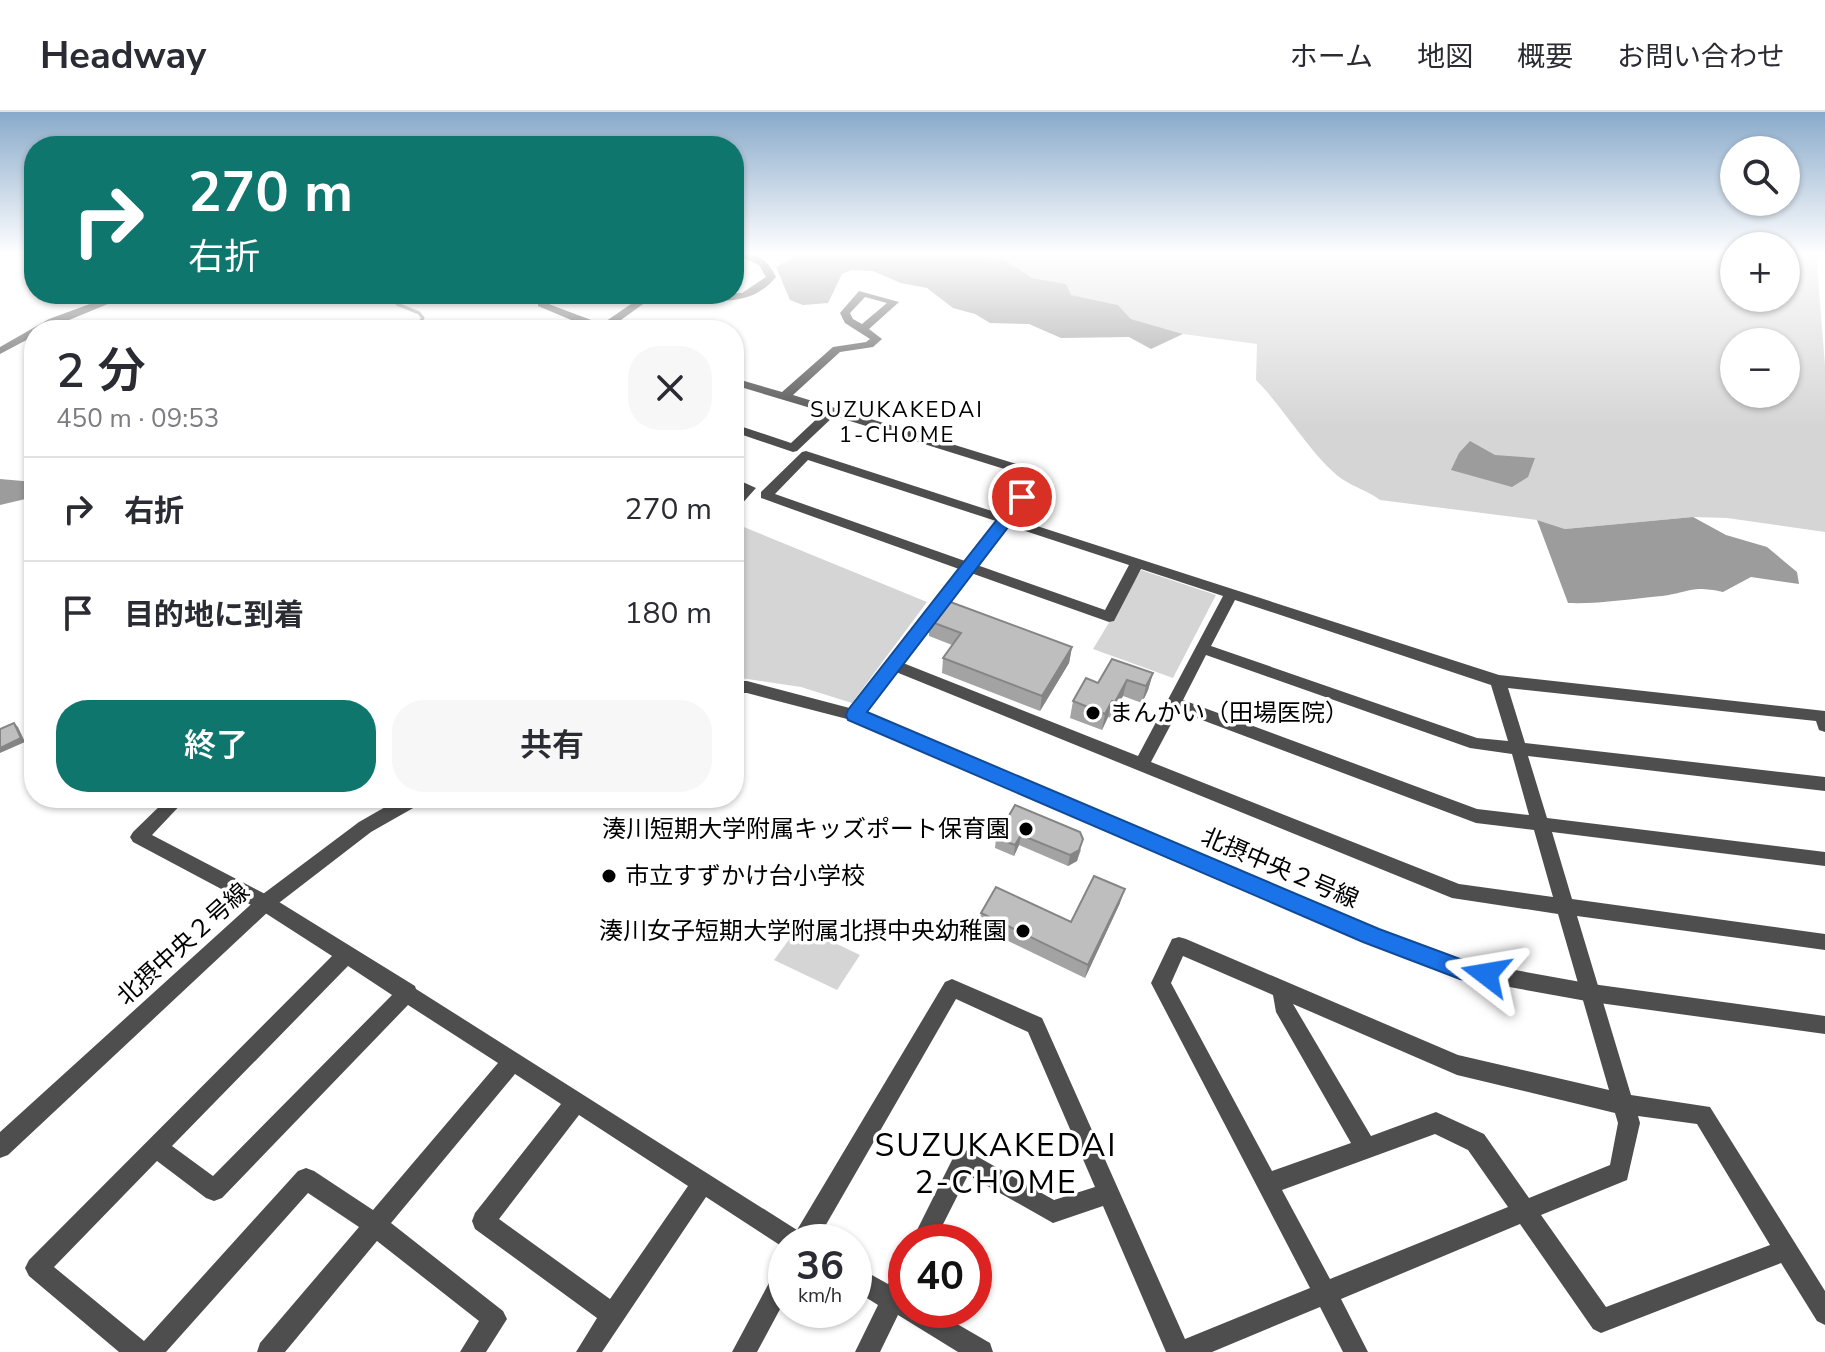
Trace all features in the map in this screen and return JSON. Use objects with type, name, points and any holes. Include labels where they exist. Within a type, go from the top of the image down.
[{"type":"street","points":[[56,320],[81,311]]},
{"type":"street","points":[[558,311],[580,320]]},
{"type":"street","points":[[784,397],[837,349],[869,345],[877,339],[864,328]]},
{"type":"street","points":[[0,351],[24,337]]},
{"type":"street","points":[[744,384],[1038,475],[855,715]]},
{"type":"street","points":[[744,431],[793,448],[832,411]]},
{"type":"street","points":[[1138,562],[1109,617],[766,495],[806,455],[1232,592],[1498,681],[1823,716],[1825,726]]},
{"type":"street","points":[[1142,764],[1232,592]]},
{"type":"street","points":[[1202,648],[1476,744],[1825,784]]},
{"type":"street","points":[[894,665],[1458,892],[1825,942]]},
{"type":"street","points":[[814,1224],[952,988],[1035,1025],[1180,1352],[1325,1296],[1619,1172],[1629,1123],[1498,681]]},
{"type":"street","name":"北摂中央２号線","points":[[744,687],[855,715],[1371,935],[1460,969],[1592,993],[1825,1025]]},
{"type":"street","points":[[1174,703],[1476,816],[1825,859]]},
{"type":"street","points":[[169,808],[139,837],[265,903],[768,1224]]},
{"type":"street","name":"北摂中央２号線","points":[[0,1147],[265,903],[365,827],[398,808]]},
{"type":"street","points":[[1356,1352],[1161,983],[1179,945],[1457,1065],[1623,1104],[1703,1114],[1825,1313]]},
{"type":"street","points":[[138,1352],[37,1268],[347,954]]},
{"type":"street","points":[[1283,990],[1283,1005],[1366,1148]]},
{"type":"street","points":[[156,1147],[214,1190],[408,992]]},
{"type":"street","points":[[269,1352],[513,1060]]},
{"type":"street","points":[[577,1101],[483,1221],[613,1315]]},
{"type":"street","points":[[1267,1184],[1436,1123],[1476,1142],[1527,1210],[1601,1321],[1786,1250]]},
{"type":"street","points":[[931,1224],[964,1160],[1053,1212],[1109,1193]]},
{"type":"street","points":[[150,1352],[306,1179],[375,1225],[495,1319],[472,1352]]},
{"type":"street","points":[[588,1352],[703,1183]]},
{"type":"street","points":[[744,1352],[768,1307]]},
{"type":"street","points":[[867,1352],[888,1325]]},
{"type":"street","points":[[940,1328],[981,1352]]},
{"type":"shaded area","points":[[964,311],[1123,311],[1131,319],[1183,334],[1151,349],[1129,337],[1061,338],[1029,324],[990,323]]},
{"type":"shaded area","points":[[1123,311],[1821,311],[1825,365],[1825,532],[1727,518],[1693,517],[1565,529],[1537,520],[1380,500],[1331,470],[1256,380],[1257,344],[1183,334],[1131,319]]},
{"type":"shaded area","points":[[1470,441],[1495,455],[1535,458],[1528,477],[1512,487],[1451,470],[1459,453]]},
{"type":"shaded area","points":[[0,479],[24,481],[24,499],[0,505]]},
{"type":"shaded area","points":[[1693,517],[1726,535],[1767,547],[1797,572],[1799,584],[1751,577],[1723,592],[1697,589],[1627,600],[1568,603],[1537,520],[1565,529]]},
{"type":"shaded area","points":[[744,527],[927,602],[852,703],[801,687],[744,678]]},
{"type":"shaded area","points":[[1141,570],[1216,595],[1173,678],[1093,649]]},
{"type":"shaded area","points":[[799,926],[860,955],[837,990],[774,960]]},
{"type":"building","points":[[945,600],[1072,647],[1042,696],[943,658],[961,633],[929,621]]},
{"type":"building","points":[[1112,659],[1153,673],[1146,686],[1127,680],[1105,714],[1073,701],[1086,678],[1098,683]]},
{"type":"building","points":[[14,723],[21,738],[0,748],[0,729]]},
{"type":"building","points":[[1015,805],[1080,832],[1083,839],[1079,850],[1070,855],[1021,835],[1015,845],[996,838]]},
{"type":"building","name":"湊川女子短期大学附属北摂中央幼稚園","points":[[1094,876],[1125,889],[1088,965],[981,913],[996,887],[1071,922]]},
{"type":"waterway","points":[[414,311],[419,313],[422,320]]},
{"type":"place","name":"まんかい（田場医院）","points":[[1093,713]]},
{"type":"place","name":"湊川短期大学附属キッズポート保育園","points":[[1026,829]]},
{"type":"place","name":"市立すずかけ台小学校","points":[[609,876]]},
{"type":"place","name":"湊川女子短期大学附属北摂中央幼稚園","points":[[1023,931]]},
{"type":"district","name":"SUZUKAKEDAI 1-CHOME","points":[[897,422]]},
{"type":"district","name":"SUZUKAKEDAI 2-CHOME","points":[[996,1164]]},
{"type":"route","points":[[1022,497],[855,715],[1371,935],[1460,969],[1486,974]]}]
